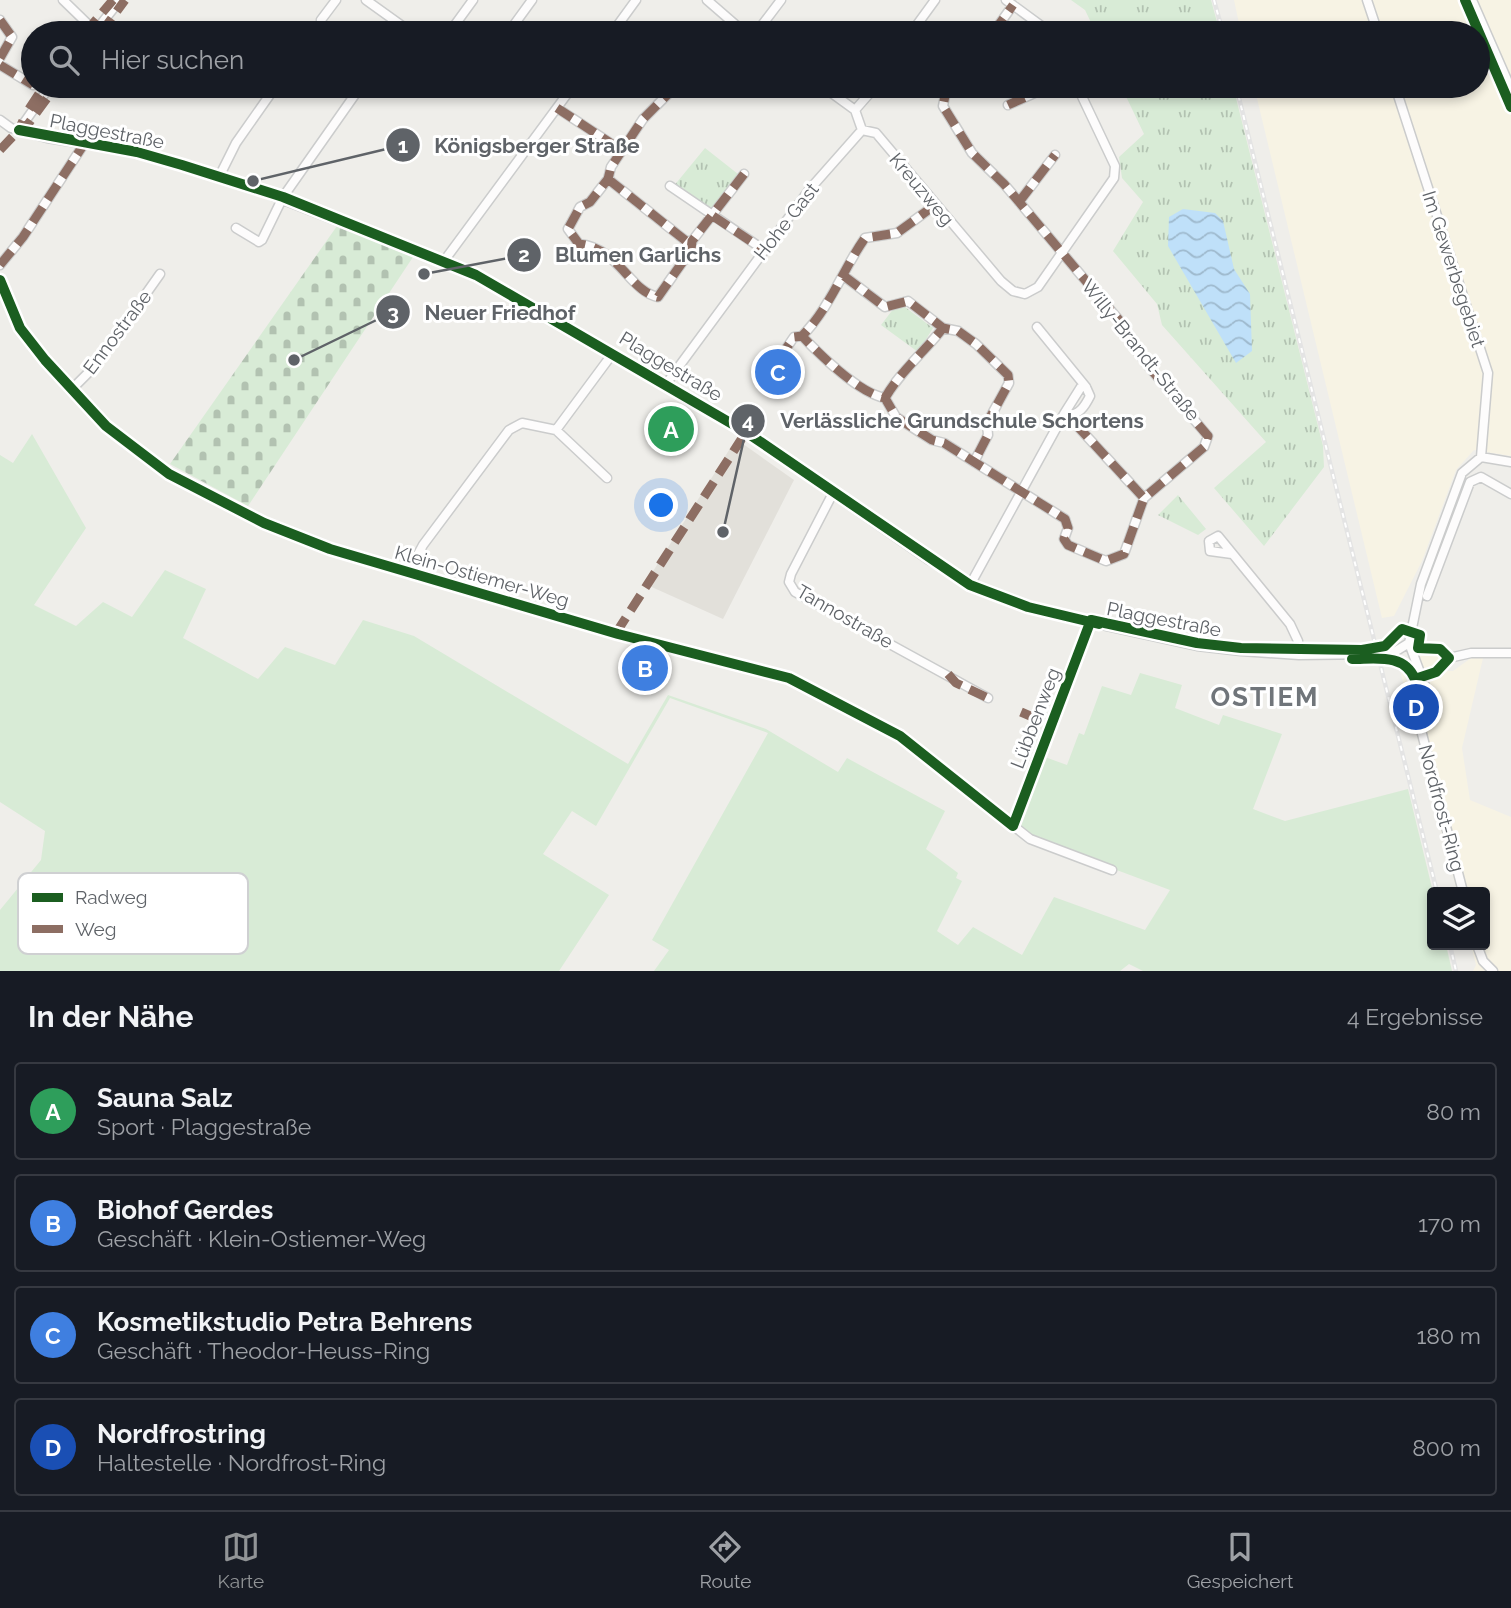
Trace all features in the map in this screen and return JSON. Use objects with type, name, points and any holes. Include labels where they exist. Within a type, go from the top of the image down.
[{"type":"street","points":[[63,0],[84,21]]},
{"type":"street","points":[[104,21],[120,0]]},
{"type":"street","points":[[321,20],[336,0]]},
{"type":"street","points":[[366,0],[390,21]]},
{"type":"street","points":[[458,21],[473,0]]},
{"type":"street","points":[[517,21],[532,0]]},
{"type":"street","points":[[621,21],[636,0]]},
{"type":"street","points":[[706,0],[731,21]]},
{"type":"street","points":[[765,21],[781,0]]},
{"type":"street","points":[[920,21],[935,0]]},
{"type":"street","points":[[1367,0],[1374,21]]},
{"type":"street","points":[[1472,0],[1481,21]]},
{"type":"street","points":[[1000,21],[1010,3],[1035,21]]},
{"type":"street","points":[[0,20],[12,37],[0,58]]},
{"type":"street","points":[[1490,41],[1511,89]]},
{"type":"street","points":[[0,65],[21,77]]},
{"type":"street","points":[[19,130],[42,98]]},
{"type":"street","points":[[219,177],[236,143],[268,98]]},
{"type":"street","points":[[236,228],[259,242],[283,197],[353,98]]},
{"type":"street","points":[[444,261],[564,98]]},
{"type":"street","points":[[661,98],[621,150],[608,179],[590,202],[580,207],[568,229],[579,244],[593,245],[621,265],[654,297],[661,294],[691,250],[692,240]]},
{"type":"street","points":[[838,98],[855,110],[862,130]]},
{"type":"street","points":[[855,110],[866,98]]},
{"type":"street","name":"Willy-Brandt-Straße","points":[[945,98],[943,106],[972,153],[1019,202],[1124,326],[1133,345],[1149,367],[1206,432],[1204,447],[1144,498]]},
{"type":"street","points":[[1008,106],[1025,98]]},
{"type":"street","points":[[1062,253],[1114,178],[1115,166],[1083,98]]},
{"type":"street","name":"Im Gewerbegebiet","points":[[1399,98],[1488,373],[1482,457]]},
{"type":"street","points":[[556,108],[621,150]]},
{"type":"street","name":"Plaggestraße","points":[[0,120],[19,130],[137,152],[283,197],[444,261],[521,299],[750,435],[970,585],[1028,607],[1197,646],[1299,655],[1377,654],[1396,651],[1409,643]]},
{"type":"street","name":"Kreuzweg","points":[[862,130],[876,134],[934,205],[1013,291],[1025,294],[1038,287],[1062,253]]},
{"type":"street","name":"Hohe Gast","points":[[666,384],[809,190],[862,130]]},
{"type":"street","points":[[0,265],[23,237],[84,144]]},
{"type":"street","points":[[1019,202],[1055,155]]},
{"type":"street","points":[[608,179],[686,242],[692,240],[713,216],[744,174]]},
{"type":"street","points":[[670,186],[764,250]]},
{"type":"street","points":[[779,359],[794,337],[802,336],[844,276],[846,264],[865,238],[897,233],[934,205]]},
{"type":"street","name":"Ennostraße","points":[[72,389],[95,366],[160,274]]},
{"type":"street","points":[[844,276],[885,307],[908,301],[943,328],[958,331],[976,344],[1008,375],[1009,383],[987,423],[988,435],[974,462]]},
{"type":"street","name":"Klein-Ostiemer-Weg","points":[[1,285],[20,328],[72,389],[106,426],[169,474],[264,523],[330,549],[618,634],[789,678],[900,736],[1030,839],[1112,870]]},
{"type":"street","points":[[1037,327],[1086,387],[1090,396],[1076,414],[1066,415]]},
{"type":"street","points":[[885,398],[898,379],[917,361],[943,328]]},
{"type":"street","points":[[802,336],[840,371],[875,396],[885,398],[896,417],[1065,519],[1068,527],[1065,543],[1106,561],[1126,551],[1144,498],[1066,415]]},
{"type":"street","points":[[556,430],[613,353]]},
{"type":"street","points":[[970,585],[1081,387],[1086,387]]},
{"type":"street","points":[[408,573],[424,545],[514,425],[522,423],[556,430],[607,478]]},
{"type":"street","points":[[1409,643],[1421,584],[1462,473],[1482,457],[1511,461]]},
{"type":"street","points":[[1427,596],[1470,482],[1481,477],[1511,494]]},
{"type":"street","name":"Tannostraße","points":[[833,494],[791,574],[789,582],[795,592],[988,698]]},
{"type":"street","points":[[1232,554],[1290,625],[1298,641],[1299,655]]},
{"type":"street","name":"Lübbenweg","points":[[1013,826],[1091,622]]},
{"type":"street","name":"Nordfrost-Ring","points":[[1409,643],[1425,686],[1421,730],[1463,887]]},
{"type":"street","points":[[1450,658],[1471,653],[1511,653]]},
{"type":"street","points":[[1479,950],[1483,961],[1493,971]]},
{"type":"shaded area","points":[[1234,0],[1511,0],[1511,456],[1474,450],[1456,470],[1422,561],[1394,616],[1382,618],[1257,98],[1490,98],[1490,21],[1238,21]]},
{"type":"shaded area","points":[[736,439],[794,480],[723,619],[645,584]]},
{"type":"shaded area","points":[[1423,651],[1439,651],[1440,671],[1453,671],[1471,658],[1483,658],[1462,748],[1470,800],[1511,817],[1511,971],[1473,971],[1476,965],[1472,950],[1490,950],[1490,887],[1456,887],[1398,663]]},
{"type":"green space","points":[[1071,0],[1211,0],[1217,21],[1090,21],[1085,10]]},
{"type":"green space","points":[[1127,98],[1236,98],[1323,446],[1324,467],[1264,546],[1214,488],[1266,442],[1162,325],[1157,304],[1113,251],[1143,202],[1122,178],[1119,157],[1144,134]]},
{"type":"green space","points":[[705,148],[738,174],[710,211],[673,187]]},
{"type":"green space","points":[[337,226],[413,257],[248,506],[170,464]]},
{"type":"green space","points":[[905,307],[933,328],[918,352],[881,325],[894,308]]},
{"type":"green space","points":[[32,434],[86,528],[34,605],[76,626],[103,602],[132,617],[165,570],[206,589],[183,638],[258,679],[285,647],[335,665],[363,620],[414,636],[628,764],[668,695],[766,729],[838,772],[847,758],[945,811],[926,849],[958,873],[956,878],[962,881],[937,931],[958,945],[973,927],[1022,955],[1054,897],[1145,930],[1170,890],[1042,842],[1017,825],[1042,756],[1067,765],[1079,733],[1084,735],[1102,686],[1131,695],[1140,673],[1182,685],[1175,708],[1219,725],[1223,715],[1282,734],[1253,809],[1285,821],[1408,789],[1432,887],[1427,887],[1427,950],[1447,950],[1452,971],[1143,971],[1129,964],[1120,971],[654,971],[669,950],[652,940],[768,733],[670,698],[596,826],[572,811],[543,854],[609,895],[559,971],[0,971],[0,910],[18,888],[18,954],[248,954],[248,873],[30,873],[41,860],[45,831],[0,802],[0,455],[13,463]]},
{"type":"green space","points":[[1178,495],[1206,529],[1198,535],[1158,515]]},
{"type":"water","points":[[1183,209],[1215,213],[1223,221],[1234,269],[1250,294],[1252,351],[1236,363],[1168,246],[1169,217]]},
{"type":"railway","points":[[1214,0],[1220,21]]},
{"type":"railway","points":[[1239,98],[1436,887]]},
{"type":"railway","points":[[1451,950],[1456,971]]},
{"type":"marked path","points":[[95,21],[113,0]]},
{"type":"marked path","points":[[110,21],[125,0]]},
{"type":"marked path","points":[[1002,21],[1013,5]]},
{"type":"marked path","points":[[0,20],[12,37],[0,58]]},
{"type":"marked path","points":[[0,65],[21,78]]},
{"type":"marked path","points":[[29,109],[36,98]]},
{"type":"marked path","points":[[17,123],[26,127],[47,98]]},
{"type":"marked path","points":[[664,98],[643,119],[611,167],[608,179],[590,202],[580,207],[568,229],[579,244],[604,253],[639,287],[658,297],[691,250],[692,241],[744,174]]},
{"type":"marked path","points":[[945,98],[943,106],[972,153],[1004,184],[1124,326],[1133,345],[1149,367],[1208,436],[1204,447],[1144,498],[1068,416]]},
{"type":"marked path","points":[[1008,105],[1023,98]]},
{"type":"marked path","points":[[557,108],[621,150]]},
{"type":"marked path","points":[[0,150],[19,130]]},
{"type":"marked path","points":[[0,265],[23,237],[84,144]]},
{"type":"marked path","points":[[1019,202],[1055,155]]},
{"type":"marked path","points":[[608,179],[686,241],[692,241]]},
{"type":"marked path","points":[[935,205],[897,233],[865,238],[821,313],[802,336],[852,381],[885,398],[896,417],[932,440],[944,443],[1065,519],[1068,528],[1064,539],[1068,545],[1106,561],[1124,554],[1144,498]]},
{"type":"marked path","points":[[713,216],[764,250]]},
{"type":"marked path","points":[[844,276],[885,307],[908,301],[943,328],[958,331],[976,344],[1008,375],[1009,383],[987,423],[988,435],[974,462]]},
{"type":"marked path","points":[[885,398],[943,328]]},
{"type":"marked path","points":[[779,359],[794,337],[802,336]]},
{"type":"marked path","points":[[616,633],[746,432]]},
{"type":"marked path","points":[[948,674],[956,683],[988,698]]},
{"type":"marked path","points":[[1021,712],[1051,725]]},
{"type":"cycle path","points":[[1465,0],[1474,21]]},
{"type":"cycle path","points":[[1490,58],[1511,107]]},
{"type":"cycle path","points":[[19,130],[137,152],[283,197],[476,275],[746,432],[970,585],[1028,607],[1099,624]]},
{"type":"cycle path","points":[[0,280],[20,328],[45,360],[106,426],[169,474],[264,523],[330,549],[618,634],[789,678],[900,736],[1013,826],[1091,620],[1197,643],[1241,648],[1362,650],[1385,646],[1402,629],[1420,635],[1418,648],[1440,649],[1449,658]]},
{"type":"cycle path","points":[[1352,659],[1380,658],[1397,661],[1404,665],[1415,679],[1436,672],[1449,658]]},
{"type":"place","name":"Königsberger Straße","points":[[253,181]]},
{"type":"place","name":"Blumen Garlichs","points":[[424,274]]},
{"type":"place","name":"Neuer Friedhof","points":[[294,360]]},
{"type":"place","name":"Kosmetikstudio Petra Behrens","points":[[778,372]]},
{"type":"place","name":"Sauna Salz","points":[[671,429]]},
{"type":"place","name":"Verlässliche Grundschule Schortens","points":[[723,532]]},
{"type":"place","name":"Biohof Gerdes","points":[[645,668]]},
{"type":"place","name":"Nordfrostring","points":[[1416,707]]},
{"type":"district","name":"OSTIEM","points":[[1265,697]]}]
